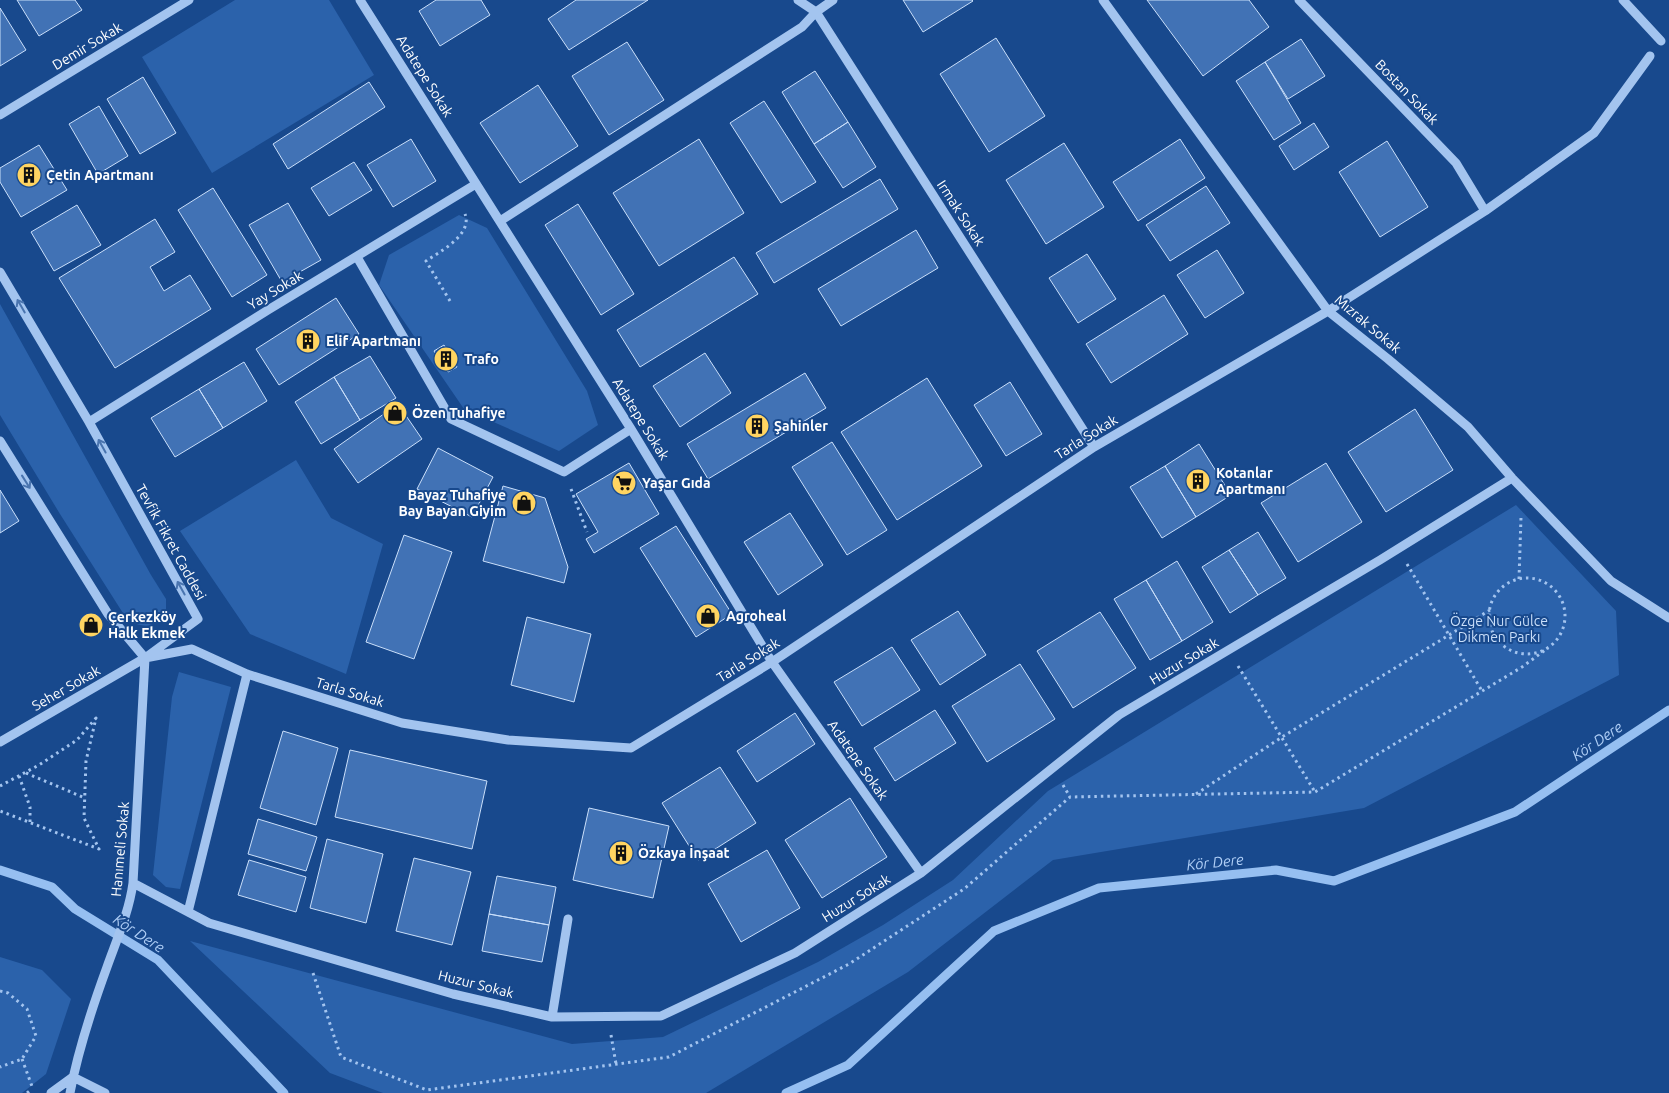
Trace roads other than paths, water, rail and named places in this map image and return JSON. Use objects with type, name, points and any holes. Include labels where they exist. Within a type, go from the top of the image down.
[{"type":"street","name":"Demir Sokak","points":[[0,115],[189,0]]},
{"type":"street","name":"Adatepe Sokak","points":[[360,0],[632,429],[772,662],[921,873]]},
{"type":"street","name":"Irmak Sokak","points":[[798,0],[816,12],[1094,447]]},
{"type":"street","points":[[500,221],[802,27],[816,12],[833,0]]},
{"type":"street","name":"Mızrak Sokak","points":[[1103,0],[1328,311],[1468,427],[1522,489],[1611,582],[1669,618]]},
{"type":"street","name":"Bostan Sokak","points":[[1299,0],[1456,163],[1485,211]]},
{"type":"street","points":[[1623,0],[1661,41]]},
{"type":"street","name":"Tarla Sokak","points":[[145,658],[192,649],[247,674],[402,723],[508,740],[631,748],[772,662],[1094,447],[1328,311],[1485,211],[1594,133],[1650,56]]},
{"type":"street","name":"Yay Sokak","points":[[88,422],[476,184]]},
{"type":"street","points":[[357,257],[452,419],[564,472],[632,429]]},
{"type":"street","name":"Tevfik Fikret Caddesi","points":[[0,272],[88,422],[198,620],[145,658]]},
{"type":"street","points":[[0,440],[108,614],[145,658]]},
{"type":"street","name":"Huzur Sokak","points":[[133,882],[208,923],[453,994],[552,1016],[661,1016],[795,953],[921,873],[1119,715],[1398,549],[1512,478]]},
{"type":"street","name":"Seher Sokak","points":[[0,742],[145,658]]},
{"type":"street","name":"Hanımeli Sokak","points":[[70,1093],[97,995],[131,901],[145,658]]},
{"type":"street","points":[[188,912],[247,674]]},
{"type":"street","points":[[552,1016],[568,919]]},
{"type":"street","points":[[51,1093],[73,1077],[105,1093]]},
{"type":"waterway","name":"Kör Dere","points":[[786,1093],[848,1065],[994,931],[1099,888],[1276,870],[1334,881],[1515,812],[1669,710]]},
{"type":"waterway","name":"Kör Dere","points":[[0,870],[52,887],[75,909],[158,960],[284,1093]]},
{"type":"place","name":"Çetin Apartmanı","points":[[29,175]]},
{"type":"place","name":"Elif Apartmanı","points":[[308,341]]},
{"type":"place","name":"Trafo","points":[[446,359]]},
{"type":"place","name":"Özen Tuhafiye","points":[[395,413]]},
{"type":"place","name":"Şahinler","points":[[757,426]]},
{"type":"place","name":"Kotanlar Apartmanı","points":[[1198,481]]},
{"type":"place","name":"Yaşar Gıda","points":[[624,483]]},
{"type":"place","name":"Bayaz Tuhafiye Bay Bayan Giyim","points":[[524,503]]},
{"type":"place","name":"Agroheal","points":[[708,616]]},
{"type":"place","name":"Çerkezköy Halk Ekmek","points":[[91,625]]},
{"type":"place","name":"Özkaya İnşaat","points":[[621,853]]},
{"type":"park label","name":"Özge Nur Gülce Dikmen Parkı","points":[[1499,630]]}]
